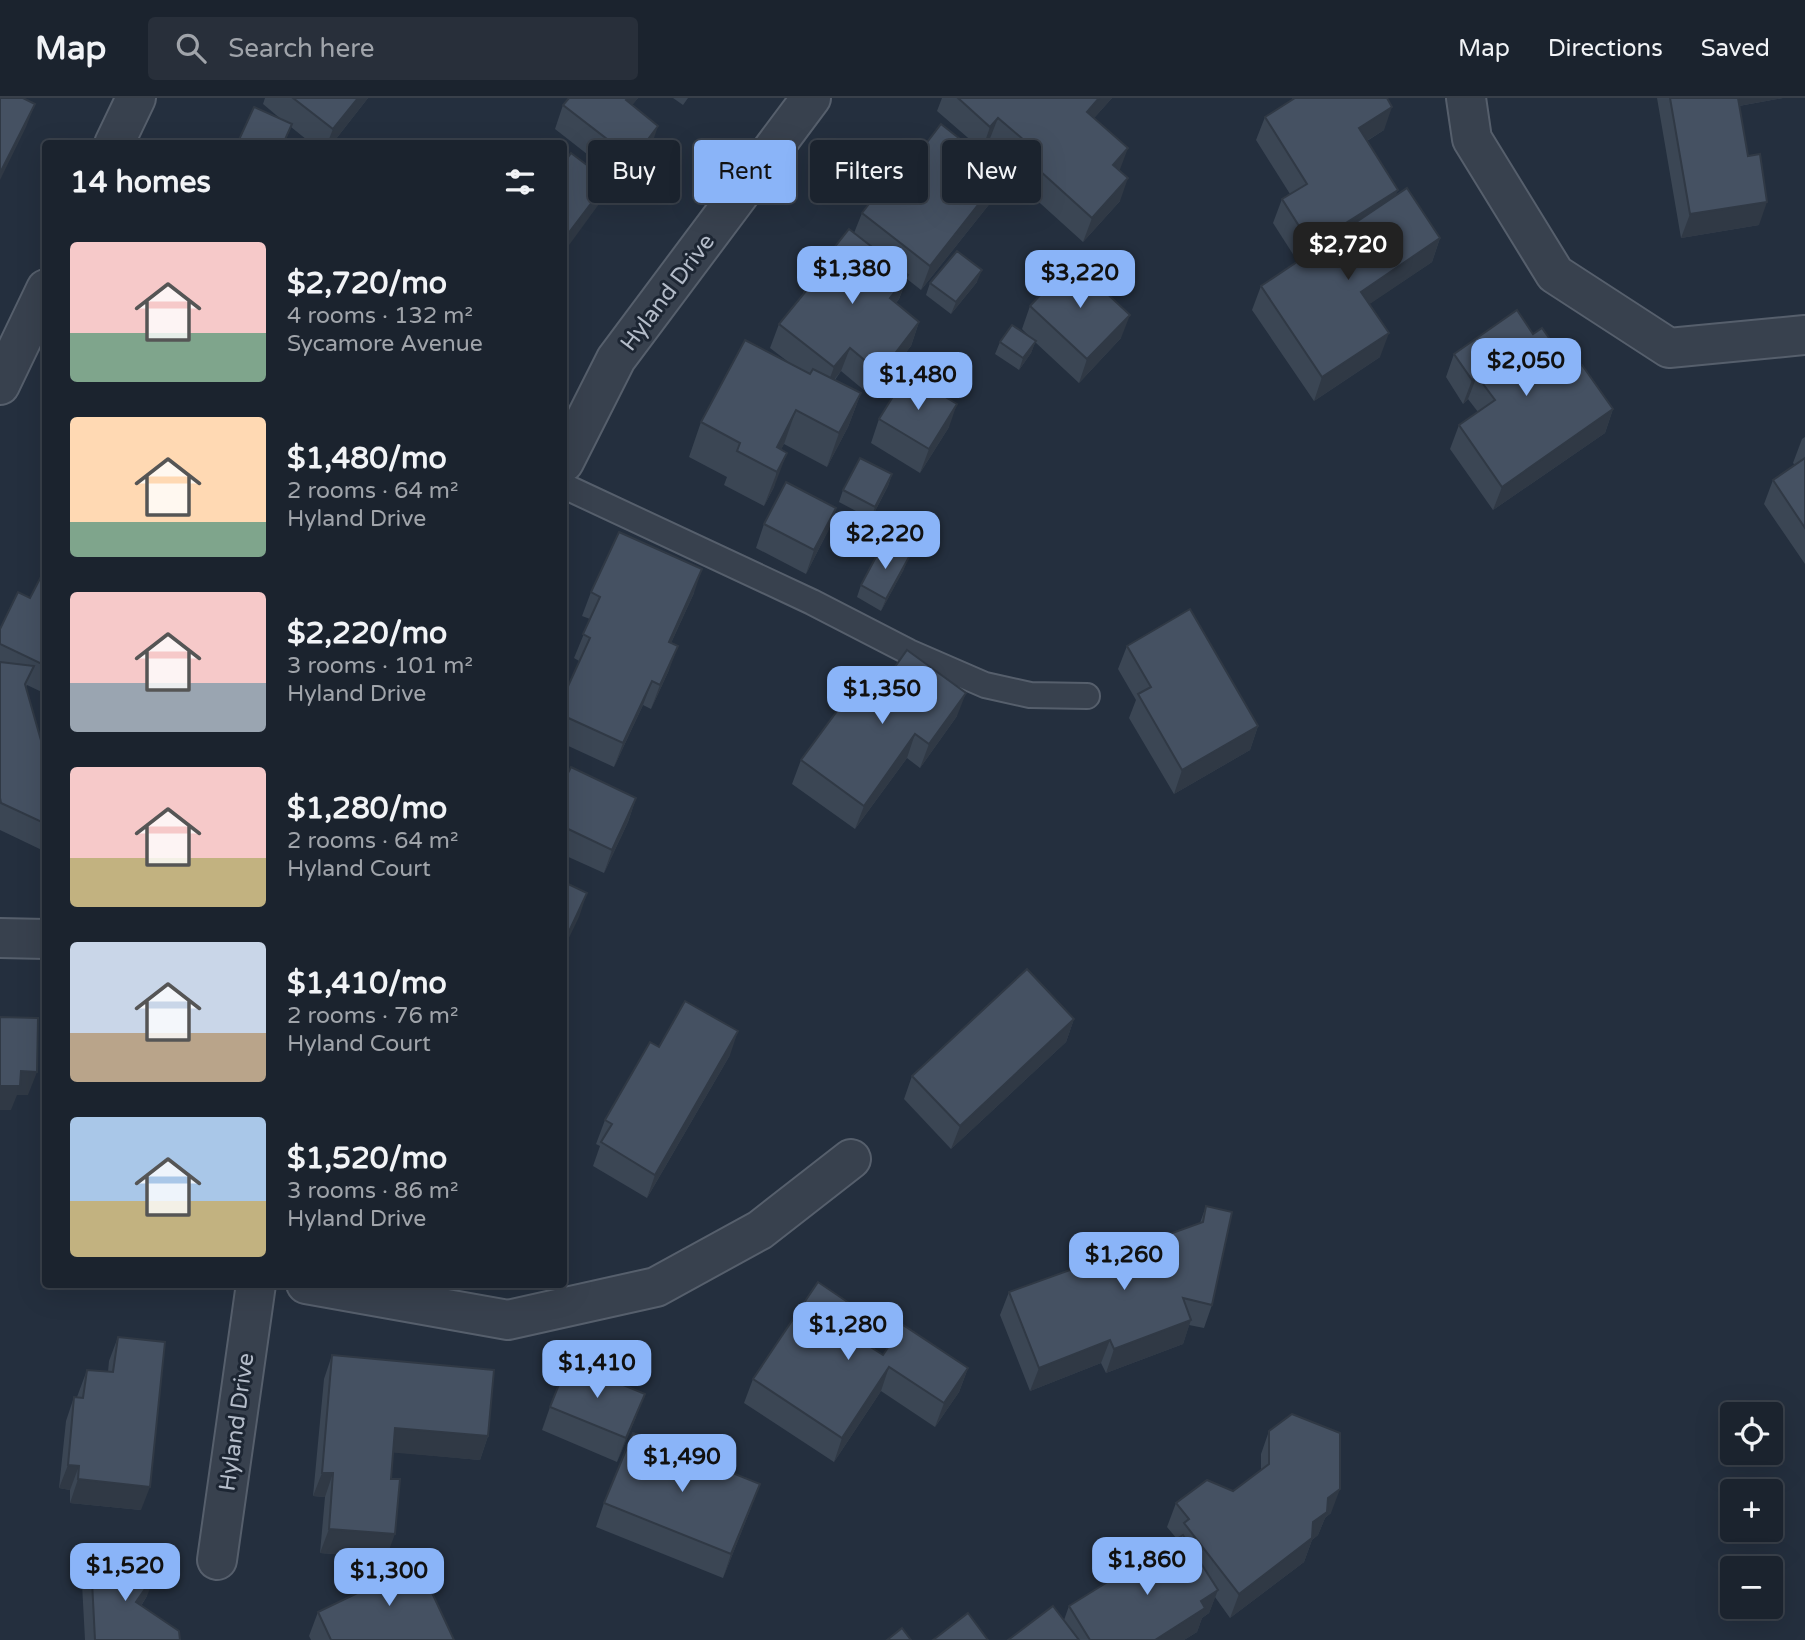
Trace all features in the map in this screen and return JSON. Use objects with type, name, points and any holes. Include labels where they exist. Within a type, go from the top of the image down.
[{"type":"street","points":[[116,140],[136,98]]},
{"type":"street","name":"Hyland Drive","points":[[567,456],[616,359],[811,98]]},
{"type":"street","points":[[1466,98],[1472,139],[1555,274],[1669,348],[1805,335]]},
{"type":"street","points":[[0,385],[42,297]]},
{"type":"street","points":[[0,938],[42,939]]},
{"type":"street","points":[[328,1288],[508,1320],[656,1287],[760,1230],[851,1159]]},
{"type":"street","name":"Hyland Drive","points":[[217,1560],[255,1288]]},
{"type":"lane","points":[[567,487],[812,602],[909,652],[985,685],[1030,695],[1087,696]]},
{"type":"building","points":[[0,98],[23,98],[35,104],[0,173]]},
{"type":"building","points":[[293,98],[358,98],[333,129]]},
{"type":"building","points":[[569,98],[628,98],[626,100],[658,126],[647,140],[608,140],[563,105]]},
{"type":"building","points":[[958,98],[1099,98],[1087,112],[1128,148],[1113,165],[1128,178],[1092,218],[1041,172],[1041,140],[1024,140],[998,118],[990,127]]},
{"type":"building","points":[[1295,98],[1387,98],[1392,107],[1359,128],[1398,190],[1311,245],[1282,199],[1307,184],[1265,117]]},
{"type":"building","points":[[1670,98],[1738,98],[1748,156],[1760,154],[1767,202],[1690,214]]},
{"type":"building","points":[[254,107],[292,124],[285,140],[239,140]]},
{"type":"building","points":[[941,124],[961,140],[942,140],[942,203],[979,203],[930,266],[862,213],[870,203],[928,203],[928,141]]},
{"type":"building","points":[[571,153],[588,166],[588,203],[591,203],[567,235],[567,159]]},
{"type":"building","points":[[1407,188],[1440,238],[1361,292],[1389,333],[1322,377],[1261,286]]},
{"type":"building","points":[[849,229],[908,275],[890,298],[919,322],[880,373],[850,348],[834,367],[779,324],[811,285],[807,282]]},
{"type":"building","points":[[957,251],[982,270],[956,302],[930,283]]},
{"type":"building","points":[[1072,261],[1130,315],[1087,359],[1030,306]]},
{"type":"building","points":[[1517,310],[1533,334],[1542,328],[1572,371],[1582,365],[1613,409],[1502,487],[1459,425],[1495,400],[1477,376],[1472,380],[1454,354]]},
{"type":"building","points":[[1012,325],[1036,341],[1023,358],[1000,342]]},
{"type":"building","points":[[745,340],[810,374],[813,369],[861,393],[839,433],[796,410],[777,447],[787,453],[777,472],[737,451],[740,443],[701,422]]},
{"type":"building","points":[[907,374],[957,404],[929,449],[879,419]]},
{"type":"building","points":[[860,458],[892,474],[875,507],[843,490]]},
{"type":"building","points":[[1805,458],[1805,528],[1773,480]]},
{"type":"building","points":[[786,482],[836,508],[814,550],[764,524]]},
{"type":"building","points":[[619,532],[702,569],[669,642],[678,646],[660,685],[652,681],[623,743],[567,717],[567,688],[590,638],[583,634],[600,597],[591,592]]},
{"type":"building","points":[[884,542],[909,557],[886,599],[861,585]]},
{"type":"building","points":[[42,575],[42,664],[0,644],[0,629],[18,592],[30,598]]},
{"type":"building","points":[[1190,609],[1258,726],[1182,770],[1138,694],[1151,687],[1127,646]]},
{"type":"building","points":[[907,650],[966,693],[929,744],[915,734],[864,806],[801,760],[860,680],[877,692]]},
{"type":"building","points":[[0,662],[34,666],[25,684],[42,744],[42,822],[1,803]]},
{"type":"building","points":[[571,767],[636,798],[612,850],[567,828],[567,775]]},
{"type":"building","points":[[567,883],[587,893],[567,936]]},
{"type":"building","points":[[1027,969],[1074,1019],[960,1126],[912,1076]]},
{"type":"building","points":[[685,1001],[738,1031],[655,1175],[601,1142],[612,1124],[605,1120],[650,1042],[659,1047]]},
{"type":"building","points":[[0,1017],[38,1018],[37,1072],[21,1071],[20,1086],[0,1086]]},
{"type":"building","points":[[1206,1206],[1232,1212],[1212,1305],[1183,1298],[1191,1320],[1114,1349],[1110,1340],[1039,1368],[1009,1292],[1203,1222]]},
{"type":"building","points":[[818,1282],[883,1326],[869,1346],[883,1355],[903,1325],[968,1368],[944,1403],[889,1367],[842,1438],[753,1379]]},
{"type":"building","points":[[118,1337],[165,1342],[150,1487],[78,1479],[79,1466],[68,1465],[74,1397],[83,1398],[87,1370],[113,1372]]},
{"type":"building","points":[[332,1355],[494,1370],[488,1436],[395,1428],[391,1479],[400,1479],[395,1534],[329,1529],[333,1473],[322,1473]]},
{"type":"building","points":[[568,1362],[645,1394],[626,1438],[550,1407]]},
{"type":"building","points":[[1292,1414],[1340,1433],[1340,1489],[1328,1498],[1327,1512],[1313,1522],[1312,1538],[1239,1594],[1184,1523],[1189,1519],[1176,1503],[1207,1480],[1233,1491],[1269,1464],[1269,1431]]},
{"type":"building","points":[[633,1433],[760,1484],[731,1554],[604,1503]]},
{"type":"building","points":[[1183,1535],[1218,1590],[1201,1601],[1205,1608],[1155,1640],[1090,1640],[1069,1606]]},
{"type":"building","points":[[413,1552],[454,1640],[331,1640],[318,1612],[372,1586],[366,1574]]},
{"type":"building","points":[[136,1559],[156,1573],[136,1602],[179,1631],[180,1640],[95,1640],[91,1561]]},
{"type":"building","points":[[1053,1606],[1079,1640],[1008,1640]]},
{"type":"building","points":[[968,1613],[988,1640],[933,1640]]},
{"type":"building","points":[[902,1628],[911,1640],[887,1640]]}]
